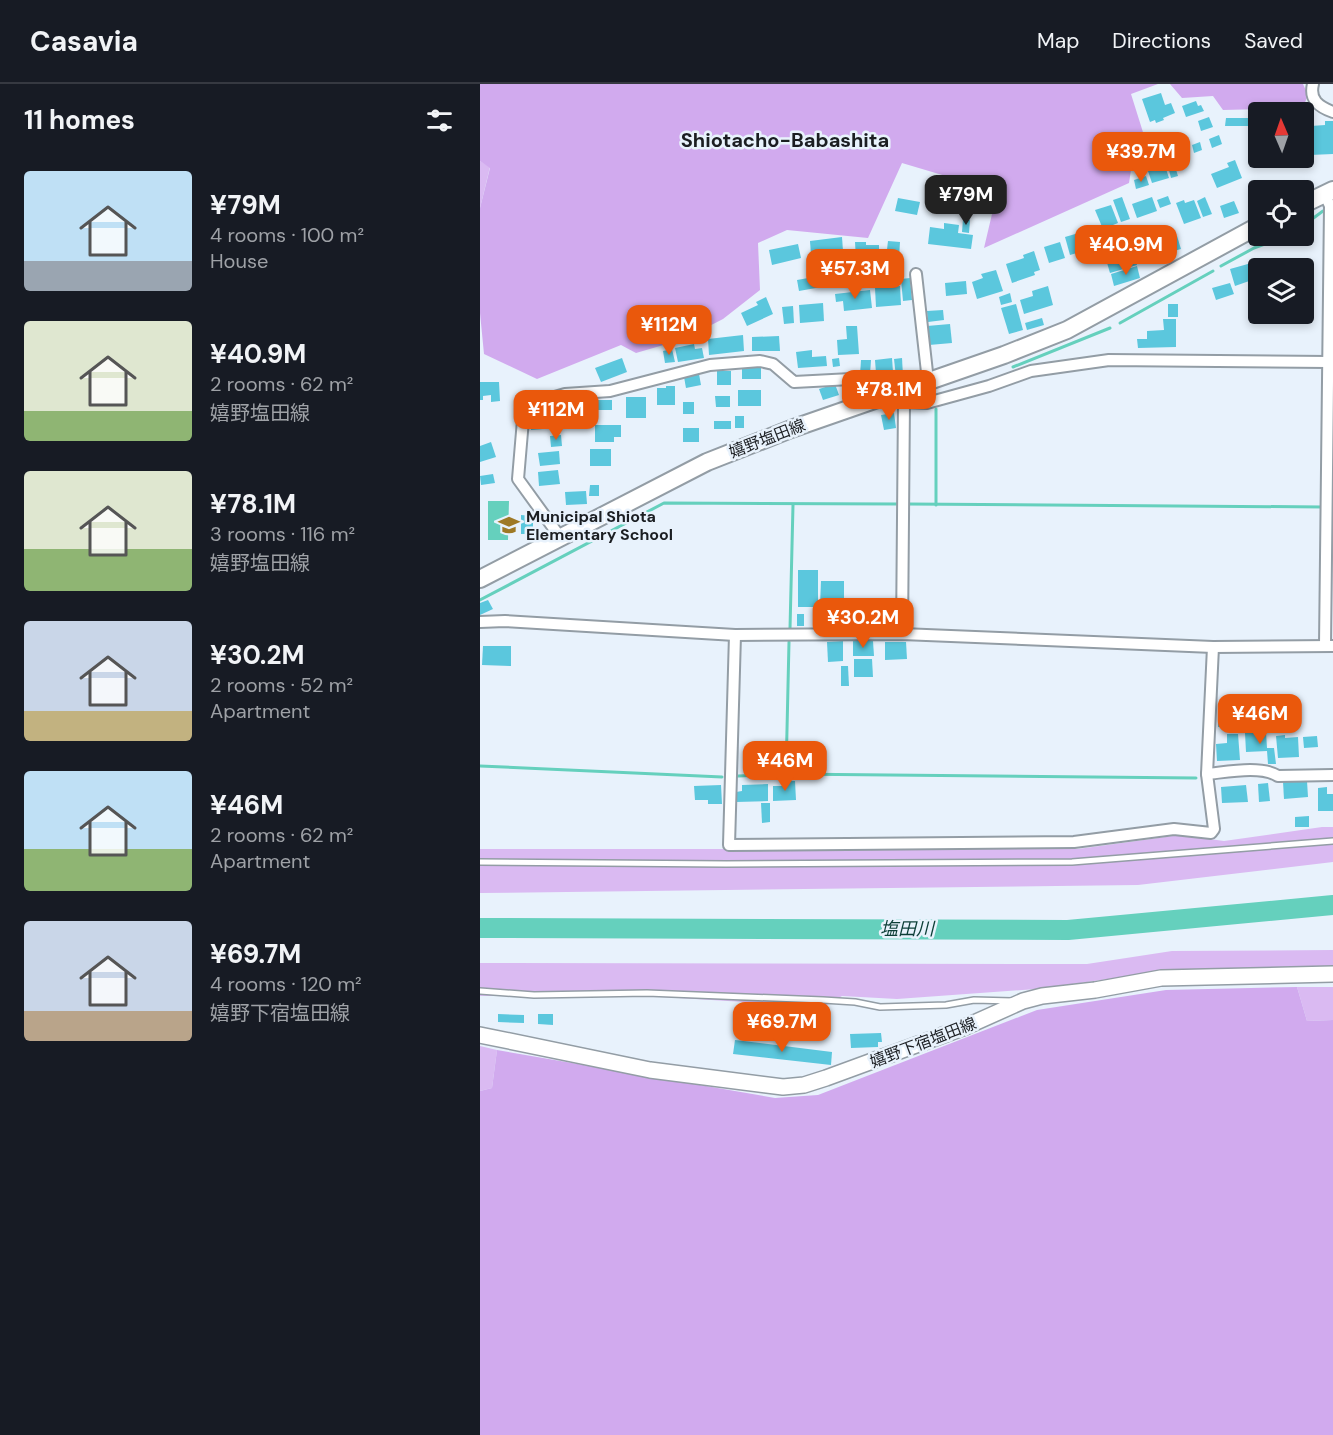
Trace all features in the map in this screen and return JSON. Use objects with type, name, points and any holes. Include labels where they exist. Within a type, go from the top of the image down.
[{"type":"main road","points":[[1314,199],[1329,191]]},
{"type":"main road","name":"嬉野塩田線","points":[[480,579],[707,462],[791,429],[898,398],[928,381],[1067,330],[1248,231]]},
{"type":"main road","name":"嬉野下宿塩田線","points":[[480,1035],[650,1070],[783,1087],[804,1085],[826,1078],[965,1027],[1023,1001],[1042,996],[1095,990],[1161,978],[1333,974]]},
{"type":"street","points":[[1313,84],[1313,100],[1321,108],[1333,112]]},
{"type":"street","points":[[480,622],[505,621],[735,635],[902,634],[1213,646],[1329,646],[1328,362],[1331,296],[1329,191]]},
{"type":"street","points":[[916,274],[928,381]]},
{"type":"street","points":[[560,537],[518,479],[523,420],[529,410],[541,401],[565,394],[610,391],[710,365],[760,361],[773,364],[794,382],[851,379],[880,386],[898,398],[927,403],[989,386],[1031,371],[1109,360],[1328,362]]},
{"type":"street","points":[[898,398],[902,634]]},
{"type":"street","points":[[735,635],[729,845],[1074,842],[1174,829],[1211,834],[1214,829],[1207,774],[1213,646]]},
{"type":"street","points":[[1207,774],[1238,770],[1271,771],[1278,776],[1333,775]]},
{"type":"lane","points":[[480,862],[726,864],[1072,862],[1333,841]]},
{"type":"lane","points":[[480,991],[534,995],[647,993],[811,999],[855,1002],[880,1007],[946,1005],[974,1000],[1023,1001]]},
{"type":"shaded area","points":[[480,84],[1158,84],[1131,94],[1147,145],[1168,157],[1131,170],[1129,183],[984,248],[992,214],[949,177],[902,163],[868,238],[787,230],[758,243],[760,290],[723,319],[684,339],[636,353],[621,345],[537,379],[484,354],[480,313],[480,208],[490,168],[480,161]]},
{"type":"shaded area","points":[[1170,84],[1303,84],[1308,95],[1305,102],[1248,102],[1248,109],[1223,110],[1213,96],[1182,98]]},
{"type":"shaded area","points":[[480,161],[490,167],[480,208]]},
{"type":"shaded area","points":[[488,501],[509,501],[508,540],[488,540]]},
{"type":"shaded area","points":[[1333,827],[1333,862],[1138,885],[480,893],[480,849],[1078,849],[1180,835],[1224,841]]},
{"type":"shaded area","points":[[1333,950],[1333,970],[1174,970],[1036,989],[897,999],[842,996],[823,1007],[646,996],[480,996],[480,963],[1087,964],[1172,951]]},
{"type":"shaded area","points":[[1297,987],[1333,987],[1333,1020],[1307,1021]]},
{"type":"shaded area","points":[[1297,987],[1307,1021],[1333,1020],[1333,1435],[480,1435],[480,1091],[492,1088],[497,1050],[775,1098],[818,1095],[1037,1010],[1166,990]]},
{"type":"shaded area","points":[[480,1046],[497,1050],[492,1088],[480,1091]]},
{"type":"building","points":[[1161,93],[1165,105],[1171,103],[1175,113],[1156,123],[1155,120],[1150,122],[1142,99]]},
{"type":"building","points":[[1196,101],[1204,111],[1186,117],[1182,106]]},
{"type":"building","points":[[1209,117],[1213,127],[1201,131],[1198,121]]},
{"type":"building","points":[[1226,118],[1248,118],[1248,126],[1225,126]]},
{"type":"building","points":[[1325,121],[1333,121],[1333,154],[1314,155],[1314,126],[1325,125]]},
{"type":"building","points":[[1219,135],[1222,144],[1212,148],[1209,139]]},
{"type":"building","points":[[1200,142],[1202,150],[1194,153],[1192,145]]},
{"type":"building","points":[[1173,160],[1178,176],[1171,178],[1167,162]]},
{"type":"building","points":[[1235,160],[1242,178],[1217,188],[1211,174],[1229,167],[1227,163]]},
{"type":"building","points":[[1165,166],[1169,178],[1152,183],[1148,171]]},
{"type":"building","points":[[1146,176],[1149,185],[1136,189],[1134,180]]},
{"type":"building","points":[[1168,196],[1171,204],[1160,208],[1157,200]]},
{"type":"building","points":[[1122,197],[1130,219],[1121,222],[1113,200]]},
{"type":"building","points":[[1152,197],[1157,211],[1137,218],[1132,204]]},
{"type":"building","points":[[1205,197],[1212,214],[1203,217],[1197,201]]},
{"type":"building","points":[[898,198],[920,202],[917,215],[895,211]]},
{"type":"building","points":[[1184,200],[1185,203],[1194,200],[1201,218],[1184,224],[1176,203]]},
{"type":"building","points":[[1234,201],[1239,213],[1224,218],[1220,206]]},
{"type":"building","points":[[1111,205],[1118,223],[1103,229],[1095,210]]},
{"type":"building","points":[[963,219],[970,220],[969,233],[962,232]]},
{"type":"building","points":[[944,223],[959,225],[958,233],[973,235],[971,249],[928,244],[930,227],[944,229]]},
{"type":"building","points":[[1099,227],[1104,245],[1070,255],[1065,237]]},
{"type":"building","points":[[1167,236],[1173,253],[1143,262],[1138,244]]},
{"type":"building","points":[[1177,236],[1181,249],[1174,251],[1170,238]]},
{"type":"building","points":[[842,237],[843,251],[811,255],[810,241]]},
{"type":"building","points":[[888,241],[900,242],[899,259],[886,258]]},
{"type":"building","points":[[855,242],[879,245],[879,258],[869,258],[869,254],[865,254],[865,259],[856,259]]},
{"type":"building","points":[[1060,242],[1065,258],[1049,263],[1044,247]]},
{"type":"building","points":[[1130,242],[1137,265],[1110,273],[1103,249]]},
{"type":"building","points":[[798,244],[801,258],[772,265],[769,250]]},
{"type":"building","points":[[1034,251],[1040,270],[1034,272],[1035,275],[1012,283],[1006,264],[1024,258],[1023,255]]},
{"type":"building","points":[[840,255],[849,255],[849,263],[840,263]]},
{"type":"building","points":[[1248,264],[1248,281],[1235,286],[1230,269]]},
{"type":"building","points":[[1137,266],[1140,278],[1114,286],[1111,274]]},
{"type":"building","points":[[996,270],[1003,291],[977,299],[972,282],[983,278],[981,274]]},
{"type":"building","points":[[825,275],[827,286],[799,291],[797,280]]},
{"type":"building","points":[[852,276],[863,276],[863,283],[852,283]]},
{"type":"building","points":[[910,278],[912,300],[903,301],[901,279]]},
{"type":"building","points":[[966,281],[967,294],[946,296],[945,283]]},
{"type":"building","points":[[1230,283],[1234,294],[1216,300],[1212,288]]},
{"type":"building","points":[[900,286],[901,305],[876,307],[875,288]]},
{"type":"building","points":[[1048,286],[1053,305],[1024,314],[1020,300],[1033,296],[1032,291]]},
{"type":"building","points":[[870,290],[872,308],[844,311],[843,301],[836,302],[835,294]]},
{"type":"building","points":[[1010,293],[1012,302],[1001,305],[999,297]]},
{"type":"building","points":[[766,297],[773,314],[747,326],[741,313],[758,305],[756,302]]},
{"type":"building","points":[[823,303],[824,321],[800,323],[799,305]]},
{"type":"building","points":[[1016,304],[1023,330],[1009,334],[1001,308]]},
{"type":"building","points":[[1168,304],[1178,304],[1178,317],[1168,317]]},
{"type":"building","points":[[793,306],[794,323],[784,324],[782,307]]},
{"type":"building","points":[[943,310],[944,320],[928,322],[927,311]]},
{"type":"building","points":[[1042,318],[1044,325],[1027,330],[1025,323]]},
{"type":"building","points":[[1163,319],[1176,319],[1176,347],[1138,348],[1137,339],[1147,339],[1147,331],[1164,330]]},
{"type":"building","points":[[950,324],[952,343],[929,345],[927,326]]},
{"type":"building","points":[[846,326],[857,326],[859,354],[838,355],[837,340],[847,339]]},
{"type":"building","points":[[743,335],[744,351],[709,355],[708,339]]},
{"type":"building","points":[[779,336],[780,351],[752,351],[752,337]]},
{"type":"building","points":[[694,344],[695,349],[702,348],[704,358],[678,362],[675,348]]},
{"type":"building","points":[[672,349],[675,362],[665,363],[663,351]]},
{"type":"building","points":[[812,350],[812,357],[826,356],[827,366],[798,368],[796,352]]},
{"type":"building","points":[[622,358],[627,372],[601,382],[595,368]]},
{"type":"building","points":[[839,358],[840,366],[833,367],[832,359]]},
{"type":"building","points":[[892,358],[893,372],[876,373],[875,360]]},
{"type":"building","points":[[902,358],[903,376],[896,377],[894,359]]},
{"type":"building","points":[[861,360],[871,360],[870,375],[860,375]]},
{"type":"building","points":[[742,368],[761,368],[761,379],[742,379]]},
{"type":"building","points":[[717,371],[731,371],[731,385],[717,385]]},
{"type":"building","points":[[699,374],[701,385],[686,388],[684,377]]},
{"type":"building","points":[[480,382],[499,382],[500,401],[491,402],[491,395],[483,396],[483,400],[480,400]]},
{"type":"building","points":[[835,384],[839,395],[823,400],[819,389]]},
{"type":"building","points":[[666,386],[675,386],[675,405],[657,405],[657,388],[666,388]]},
{"type":"building","points":[[738,390],[761,390],[761,406],[738,406]]},
{"type":"building","points":[[715,396],[730,396],[730,407],[716,407]]},
{"type":"building","points":[[626,397],[646,397],[646,418],[626,418]]},
{"type":"building","points":[[566,399],[589,399],[589,408],[566,408]]},
{"type":"building","points":[[596,400],[612,400],[612,410],[596,410]]},
{"type":"building","points":[[683,402],[694,402],[694,414],[683,414]]},
{"type":"building","points":[[560,403],[561,419],[554,420],[555,428],[531,430],[530,421],[535,421],[534,414],[551,412],[550,404]]},
{"type":"building","points":[[565,410],[592,410],[592,422],[565,422]]},
{"type":"building","points":[[894,413],[896,428],[884,430],[881,415]]},
{"type":"building","points":[[735,416],[744,416],[744,428],[735,428]]},
{"type":"building","points":[[714,421],[731,421],[731,429],[714,429]]},
{"type":"building","points":[[595,425],[621,425],[621,437],[614,437],[614,442],[595,442]]},
{"type":"building","points":[[683,428],[699,428],[699,442],[683,442]]},
{"type":"building","points":[[561,435],[562,446],[551,447],[550,436]]},
{"type":"building","points":[[491,442],[496,457],[480,462],[480,446]]},
{"type":"building","points":[[590,449],[611,449],[611,466],[590,466]]},
{"type":"building","points":[[559,451],[560,464],[540,466],[538,453]]},
{"type":"building","points":[[558,470],[560,484],[539,486],[538,472]]},
{"type":"building","points":[[493,474],[495,483],[481,485],[480,476]]},
{"type":"building","points":[[590,485],[599,485],[599,496],[589,496]]},
{"type":"building","points":[[586,491],[587,504],[566,505],[565,492]]},
{"type":"building","points":[[521,515],[533,516],[533,534],[521,534]]},
{"type":"building","points":[[798,570],[818,570],[818,607],[798,607]]},
{"type":"building","points":[[821,581],[844,581],[844,607],[820,606]]},
{"type":"building","points":[[488,600],[493,609],[480,615],[480,603]]},
{"type":"building","points":[[797,614],[804,614],[804,626],[797,626]]},
{"type":"building","points":[[843,641],[843,661],[828,662],[827,642]]},
{"type":"building","points":[[853,641],[873,641],[874,656],[853,656]]},
{"type":"building","points":[[885,642],[906,642],[907,659],[885,660]]},
{"type":"building","points":[[483,646],[511,646],[511,666],[482,665]]},
{"type":"building","points":[[854,659],[872,659],[873,677],[854,677]]},
{"type":"building","points":[[841,666],[848,666],[849,686],[841,686]]},
{"type":"building","points":[[1218,710],[1240,710],[1240,728],[1218,727]]},
{"type":"building","points":[[1266,732],[1267,748],[1274,748],[1276,764],[1268,764],[1267,751],[1246,752],[1245,733]]},
{"type":"building","points":[[1227,734],[1238,734],[1240,760],[1217,761],[1216,744],[1227,743]]},
{"type":"building","points":[[1285,735],[1285,738],[1298,737],[1299,757],[1278,758],[1276,736]]},
{"type":"building","points":[[1317,736],[1318,747],[1304,748],[1303,737]]},
{"type":"building","points":[[784,781],[795,781],[796,800],[773,801],[773,786],[784,786]]},
{"type":"building","points":[[1307,781],[1308,797],[1284,799],[1283,782]]},
{"type":"building","points":[[1268,783],[1270,801],[1259,802],[1258,784]]},
{"type":"building","points":[[768,784],[768,801],[736,802],[736,792],[742,791],[742,785]]},
{"type":"building","points":[[721,785],[722,804],[708,804],[708,800],[695,800],[694,786]]},
{"type":"building","points":[[1246,785],[1248,802],[1222,803],[1221,787]]},
{"type":"building","points":[[1327,787],[1327,794],[1333,794],[1333,811],[1318,811],[1318,788]]},
{"type":"building","points":[[761,803],[770,803],[770,822],[762,823]]},
{"type":"building","points":[[1309,816],[1309,827],[1295,827],[1295,817]]},
{"type":"building","points":[[498,1014],[524,1015],[524,1023],[498,1022]]},
{"type":"building","points":[[538,1014],[553,1014],[553,1025],[538,1024]]},
{"type":"building","points":[[881,1033],[882,1042],[878,1042],[878,1047],[851,1048],[850,1034]]},
{"type":"building","points":[[735,1040],[832,1052],[831,1065],[733,1054]]},
{"type":"waterway","points":[[1314,218],[1323,211]]},
{"type":"waterway","points":[[1221,266],[1260,246]]},
{"type":"waterway","points":[[1120,323],[1213,271]]},
{"type":"waterway","points":[[1013,367],[1110,328]]},
{"type":"waterway","points":[[936,409],[936,505]]},
{"type":"waterway","points":[[480,600],[664,503],[898,504]]},
{"type":"waterway","points":[[908,504],[1323,507]]},
{"type":"waterway","points":[[790,629],[793,505]]},
{"type":"waterway","points":[[738,776],[786,774],[789,642]]},
{"type":"waterway","points":[[480,766],[722,777]]},
{"type":"waterway","points":[[786,774],[1196,778]]},
{"type":"waterway","name":"塩田川","points":[[480,928],[1068,930],[1333,905]]},
{"type":"place","name":"Municipal Shiota Elementary School","points":[[509,525]]},
{"type":"district","name":"Shiotacho-Babashita","points":[[785,140]]}]
